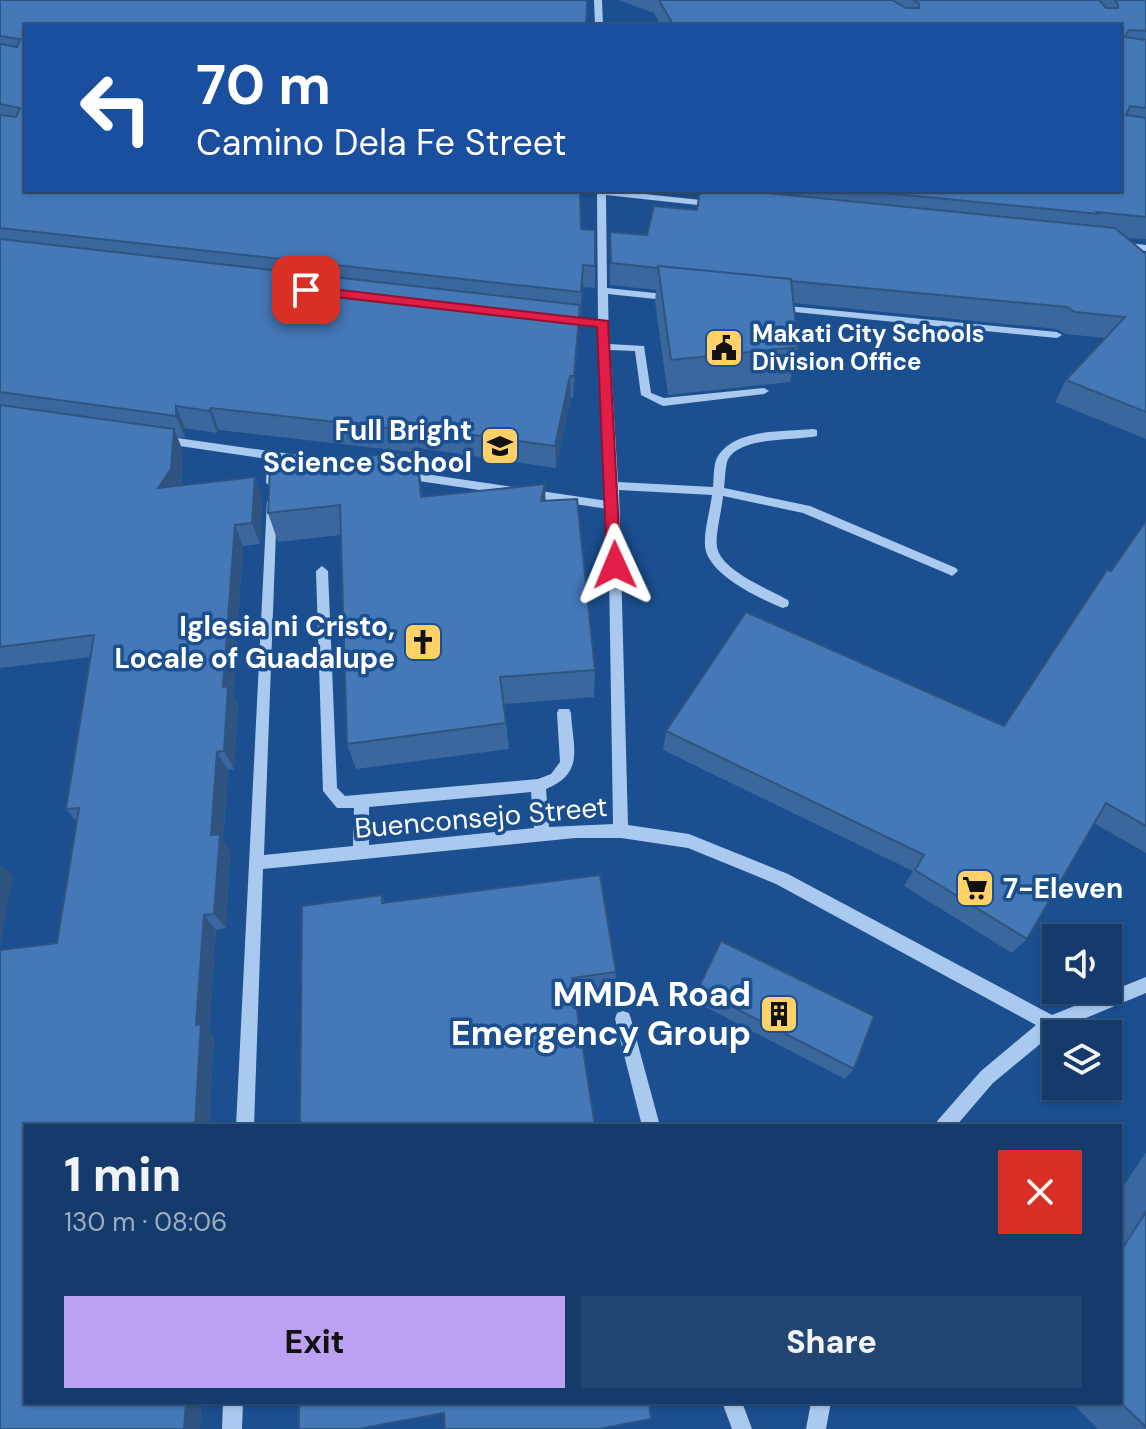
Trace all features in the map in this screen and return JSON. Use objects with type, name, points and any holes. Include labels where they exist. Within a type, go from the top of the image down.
[{"type":"street","points":[[599,24],[601,1]]},
{"type":"street","points":[[601,192],[603,323],[614,506],[621,831]]},
{"type":"street","points":[[610,192],[728,205]]},
{"type":"street","points":[[1100,243],[1146,248]]},
{"type":"street","points":[[603,291],[680,298]]},
{"type":"street","points":[[758,306],[1057,335]]},
{"type":"street","points":[[550,319],[603,323]]},
{"type":"street","points":[[605,347],[642,350],[646,395],[652,400],[663,402],[764,391]]},
{"type":"street","points":[[783,603],[719,564],[711,548],[722,459],[734,445],[813,433]]},
{"type":"street","points":[[147,438],[347,466]]},
{"type":"street","points":[[245,1124],[273,455]]},
{"type":"street","points":[[391,473],[614,506]]},
{"type":"street","points":[[613,486],[719,491],[806,509],[952,571]]},
{"type":"street","points":[[322,571],[330,791],[342,803],[538,785],[556,778],[567,764],[564,713]]},
{"type":"street","points":[[538,785],[542,834]]},
{"type":"street","points":[[361,853],[362,803]]},
{"type":"street","name":"Buenconsejo Street","points":[[256,863],[542,834],[621,831],[689,841],[782,879],[1044,1020]]},
{"type":"street","points":[[1061,1020],[1146,985]]},
{"type":"street","points":[[623,1019],[650,1124]]},
{"type":"street","points":[[946,1124],[987,1077],[1042,1031]]},
{"type":"street","points":[[232,1429],[233,1404]]},
{"type":"street","points":[[733,1404],[742,1429]]},
{"type":"street","points":[[816,1429],[821,1404]]},
{"type":"building","points":[[0,0],[587,0],[586,24],[24,24],[24,192],[580,192],[581,229],[595,230],[595,266],[583,265],[581,292],[0,228],[0,115],[16,117],[20,108],[0,104],[0,44],[17,47],[20,39],[0,36]]},
{"type":"building","points":[[659,0],[892,0],[906,8],[919,8],[919,3],[913,0],[1099,0],[1106,8],[1118,8],[1115,0],[1146,0],[1146,31],[1129,30],[1125,37],[1146,40],[1146,108],[1130,106],[1126,115],[1146,118],[1146,217],[874,192],[1122,192],[1122,24],[673,24]]},
{"type":"building","points":[[700,192],[760,192],[1115,228],[1146,254],[1146,412],[1066,380],[1125,317],[1075,312],[1067,307],[611,263],[610,232],[647,235],[654,206],[697,210]]},
{"type":"building","points":[[0,239],[580,305],[574,376],[570,376],[555,446],[415,427],[415,431],[211,408],[209,411],[176,406],[176,416],[0,392]]},
{"type":"building","points":[[658,266],[791,279],[798,347],[671,360]]},
{"type":"building","points":[[0,405],[174,429],[171,469],[158,488],[255,477],[252,523],[235,525],[223,687],[228,686],[224,751],[217,752],[211,835],[220,834],[214,914],[204,915],[196,1025],[201,1024],[195,1124],[24,1124],[24,1404],[186,1404],[184,1429],[0,1429],[0,950],[57,943],[79,808],[66,809],[94,635],[0,647]]},
{"type":"building","points":[[396,453],[417,456],[421,497],[545,484],[541,501],[577,499],[595,670],[500,677],[506,723],[347,744],[340,505],[268,513],[270,467]]},
{"type":"building","points":[[1146,521],[1146,826],[1106,803],[1027,939],[915,870],[924,855],[666,731],[746,612],[1004,726],[1107,570],[1111,571]]},
{"type":"building","points":[[600,875],[616,972],[572,978],[595,1124],[300,1124],[302,906],[382,895],[382,903]]},
{"type":"building","name":"MMDA Road Emergency Group","points":[[721,941],[874,1016],[854,1069],[698,989]]},
{"type":"building","points":[[1146,1212],[1146,1427],[1122,1404],[1122,1249]]},
{"type":"building","points":[[299,1404],[649,1404],[651,1419],[599,1429],[445,1429],[444,1413],[358,1429],[299,1429]]},
{"type":"place","name":"Makati City Schools Division Office","points":[[724,348]]},
{"type":"place","name":"Full Bright Science School","points":[[500,446]]},
{"type":"place","name":"Iglesia ni Cristo, Locale of Guadalupe","points":[[423,642]]},
{"type":"place","name":"7-Eleven","points":[[975,888]]},
{"type":"place","name":"MMDA Road Emergency Group","points":[[779,1014]]},
{"type":"route","points":[[306,290],[603,323],[615,565]]}]
